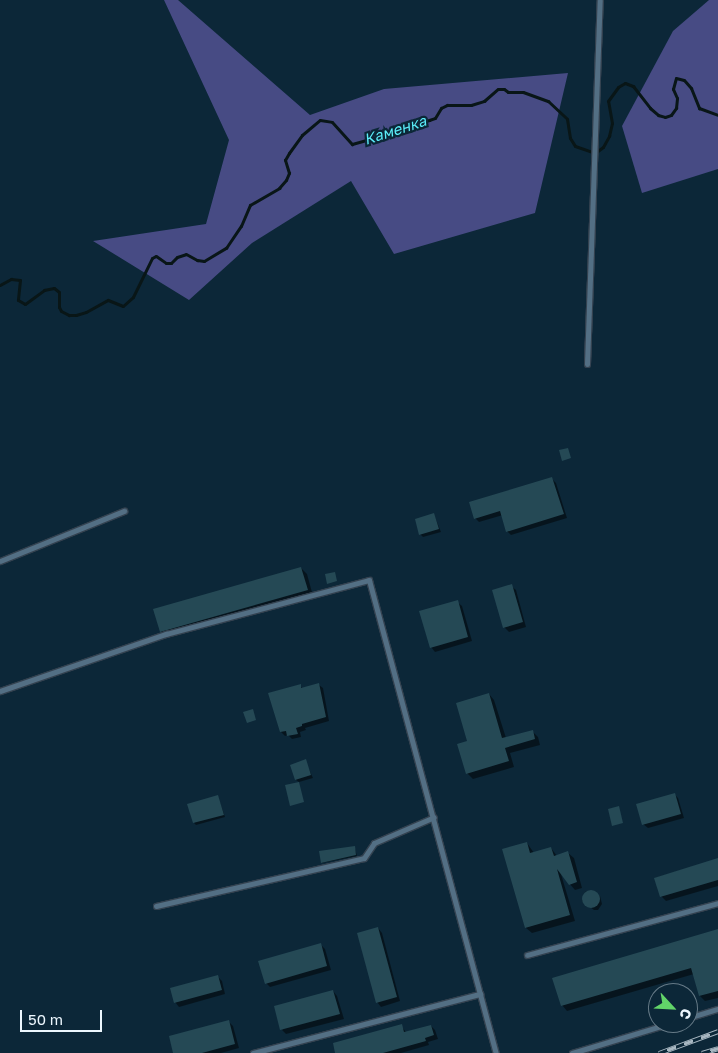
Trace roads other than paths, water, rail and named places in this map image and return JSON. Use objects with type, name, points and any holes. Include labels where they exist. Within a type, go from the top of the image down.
[{"type":"lane","points":[[587,364],[600,0]]},
{"type":"lane","points":[[0,561],[124,511]]},
{"type":"lane","points":[[0,691],[166,634],[370,580],[496,1053]]},
{"type":"lane","points":[[156,906],[364,858],[374,843],[434,817]]},
{"type":"lane","points":[[527,955],[718,903]]},
{"type":"lane","points":[[253,1053],[480,994]]},
{"type":"lane","points":[[698,1015],[718,1009]]},
{"type":"lane","points":[[572,1053],[648,1030]]},
{"type":"waterway","name":"Каменка","points":[[0,285],[11,279],[20,280],[18,300],[25,304],[44,290],[54,288],[59,292],[59,307],[61,311],[69,315],[86,312],[108,300],[123,306],[133,297],[152,258],[156,256],[166,263],[171,263],[177,257],[186,254],[197,260],[204,261],[226,248],[241,226],[250,205],[279,188],[286,180],[289,173],[285,160],[302,135],[320,120],[332,122],[352,144],[391,133],[404,126],[435,118],[441,108],[447,105],[471,105],[484,101],[498,89],[504,89],[508,92],[523,92],[548,101],[567,119],[570,138],[575,146],[595,153],[603,147],[609,136],[612,123],[608,101],[618,87],[625,83],[633,86],[650,108],[658,115],[665,117],[671,115],[676,108],[677,98],[673,89],[676,78],[684,80],[691,88],[699,108],[718,115]]},
{"type":"railway","points":[[659,1053],[718,1031]]},
{"type":"railway","points":[[702,1053],[718,1048]]}]
